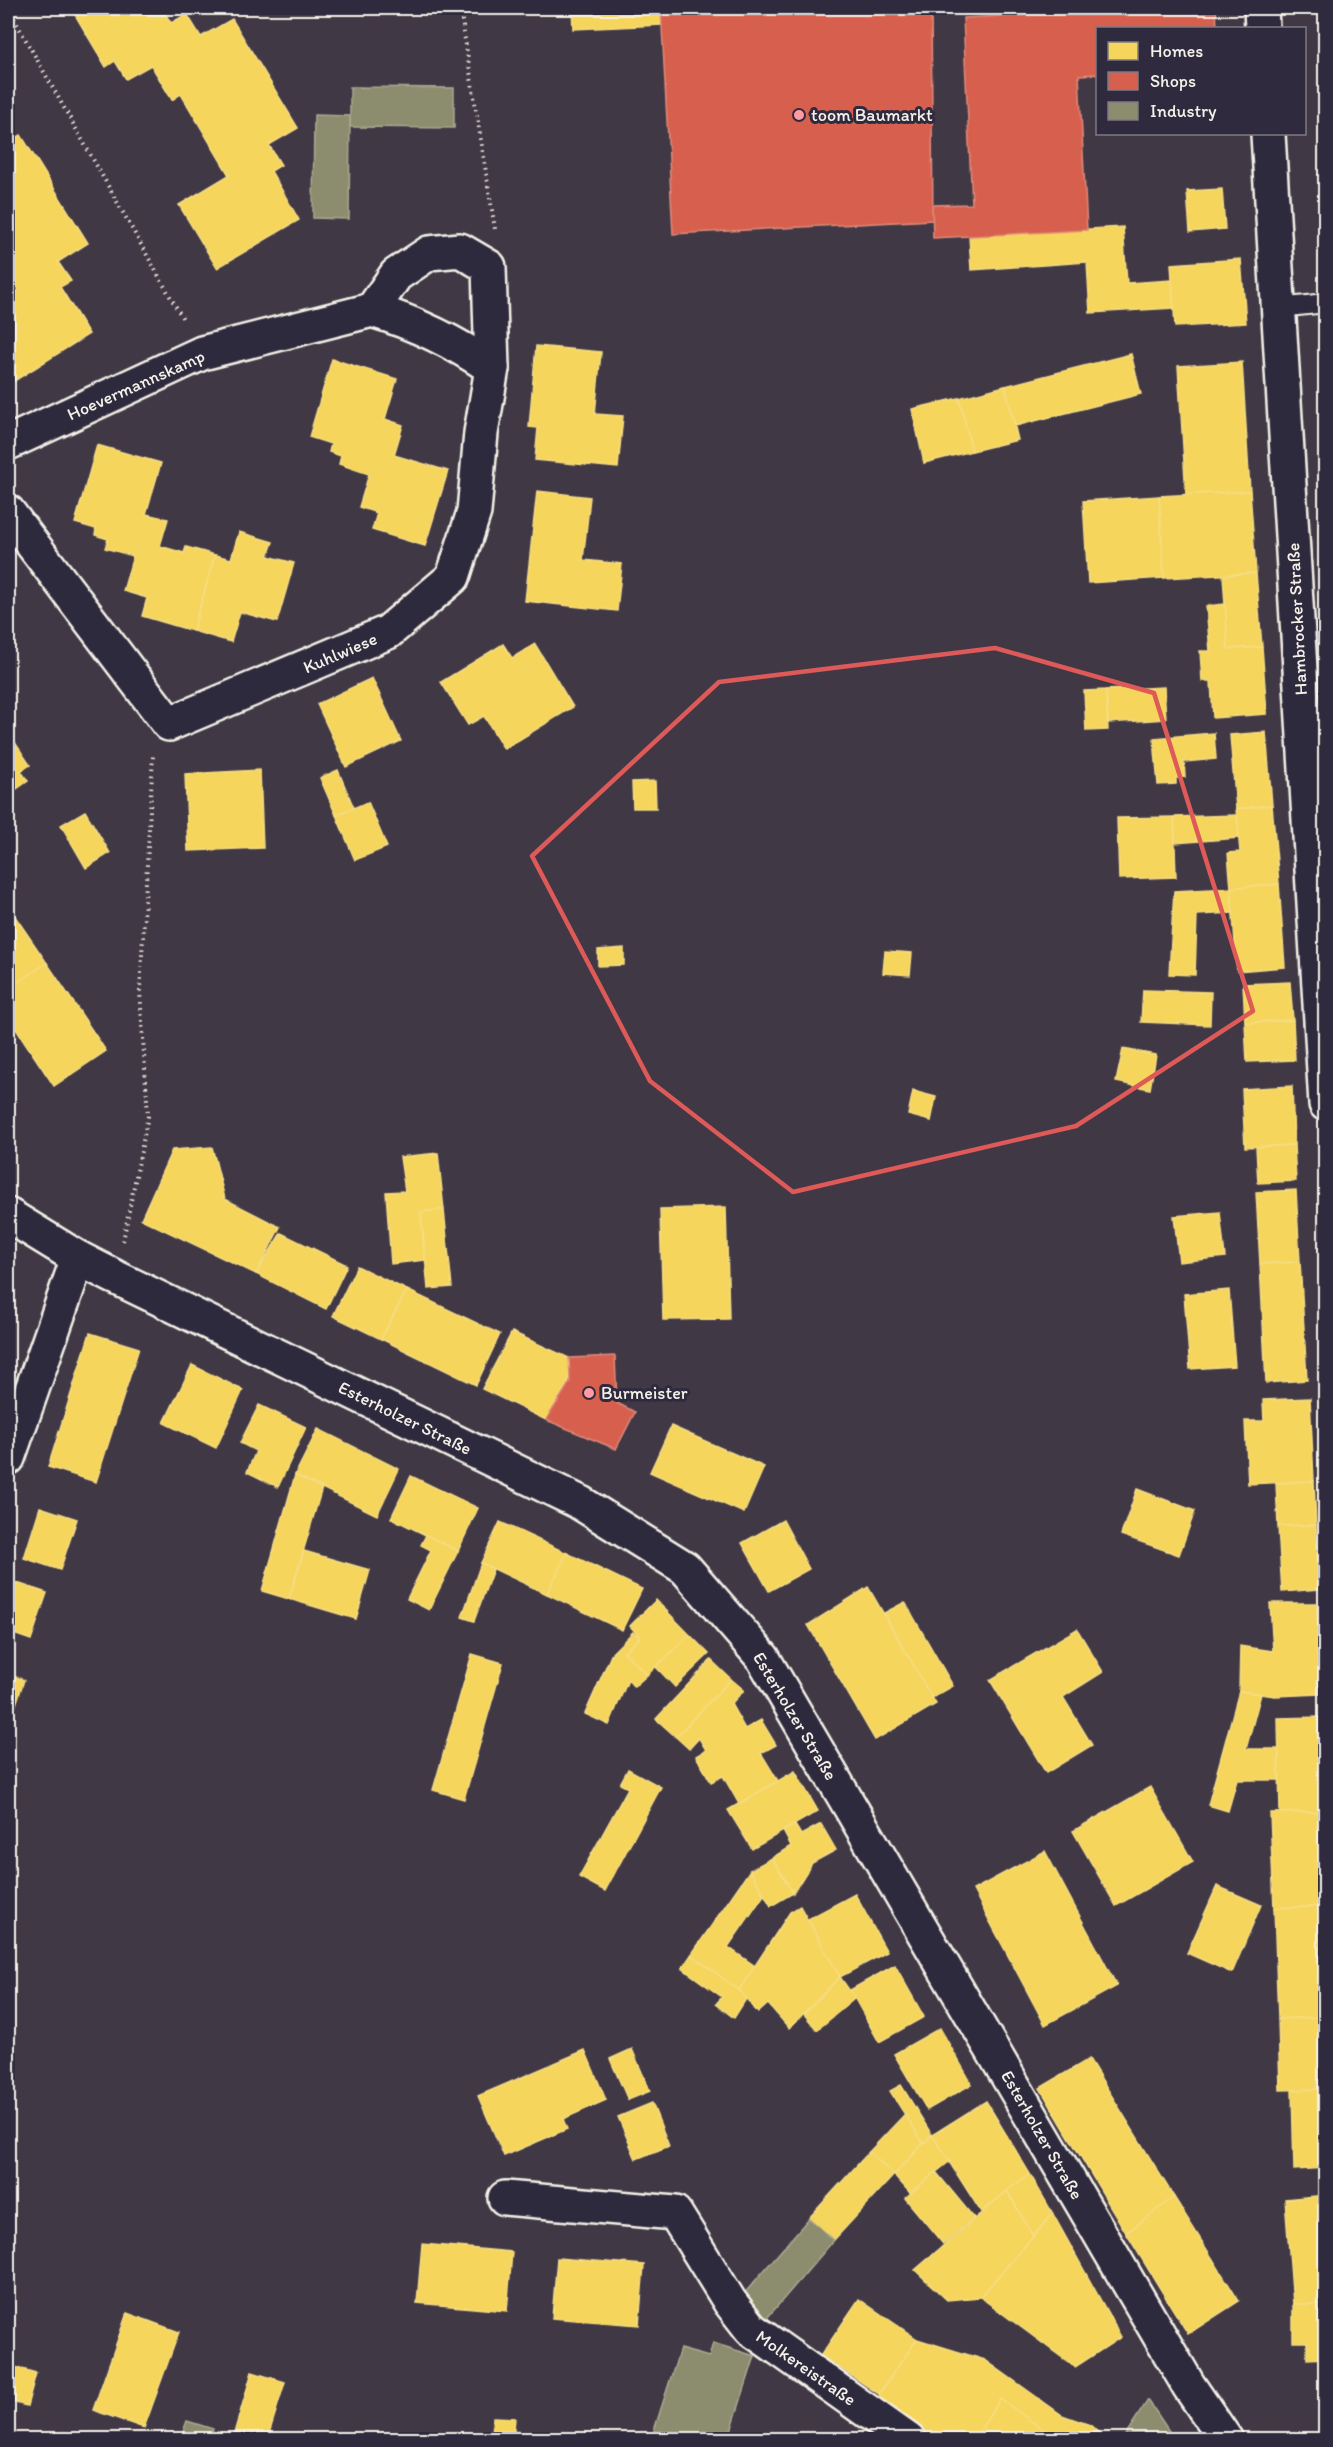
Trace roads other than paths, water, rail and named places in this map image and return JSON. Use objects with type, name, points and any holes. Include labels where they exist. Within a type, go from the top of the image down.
[{"type":"street","points":[[1261,8],[1262,27]]},
{"type":"street","name":"Hambrocker Straße","points":[[1268,135],[1326,1104]]},
{"type":"street","name":"Kuhlwiese","points":[[8,512],[169,724],[388,632],[453,577],[474,512],[481,433],[492,368],[489,267],[460,250],[429,253],[396,275],[372,310]]},
{"type":"street","points":[[372,310],[398,318],[463,347],[492,368]]},
{"type":"street","name":"Hoevermannskamp","points":[[8,443],[202,353],[372,310]]},
{"type":"street","name":"Esterholzer Straße","points":[[8,1215],[78,1258],[115,1277],[579,1503],[685,1568],[763,1658],[1189,2386],[1226,2439]]},
{"type":"street","points":[[8,1458],[78,1258]]},
{"type":"street","name":"Molkereistraße","points":[[505,2198],[675,2213],[730,2302],[751,2329],[908,2439]]},
{"type":"lane","points":[[1279,308],[1326,303]]},
{"type":"place","name":"toom Baumarkt","points":[[799,115]]},
{"type":"place","name":"Burmeister","points":[[589,1393]]}]
